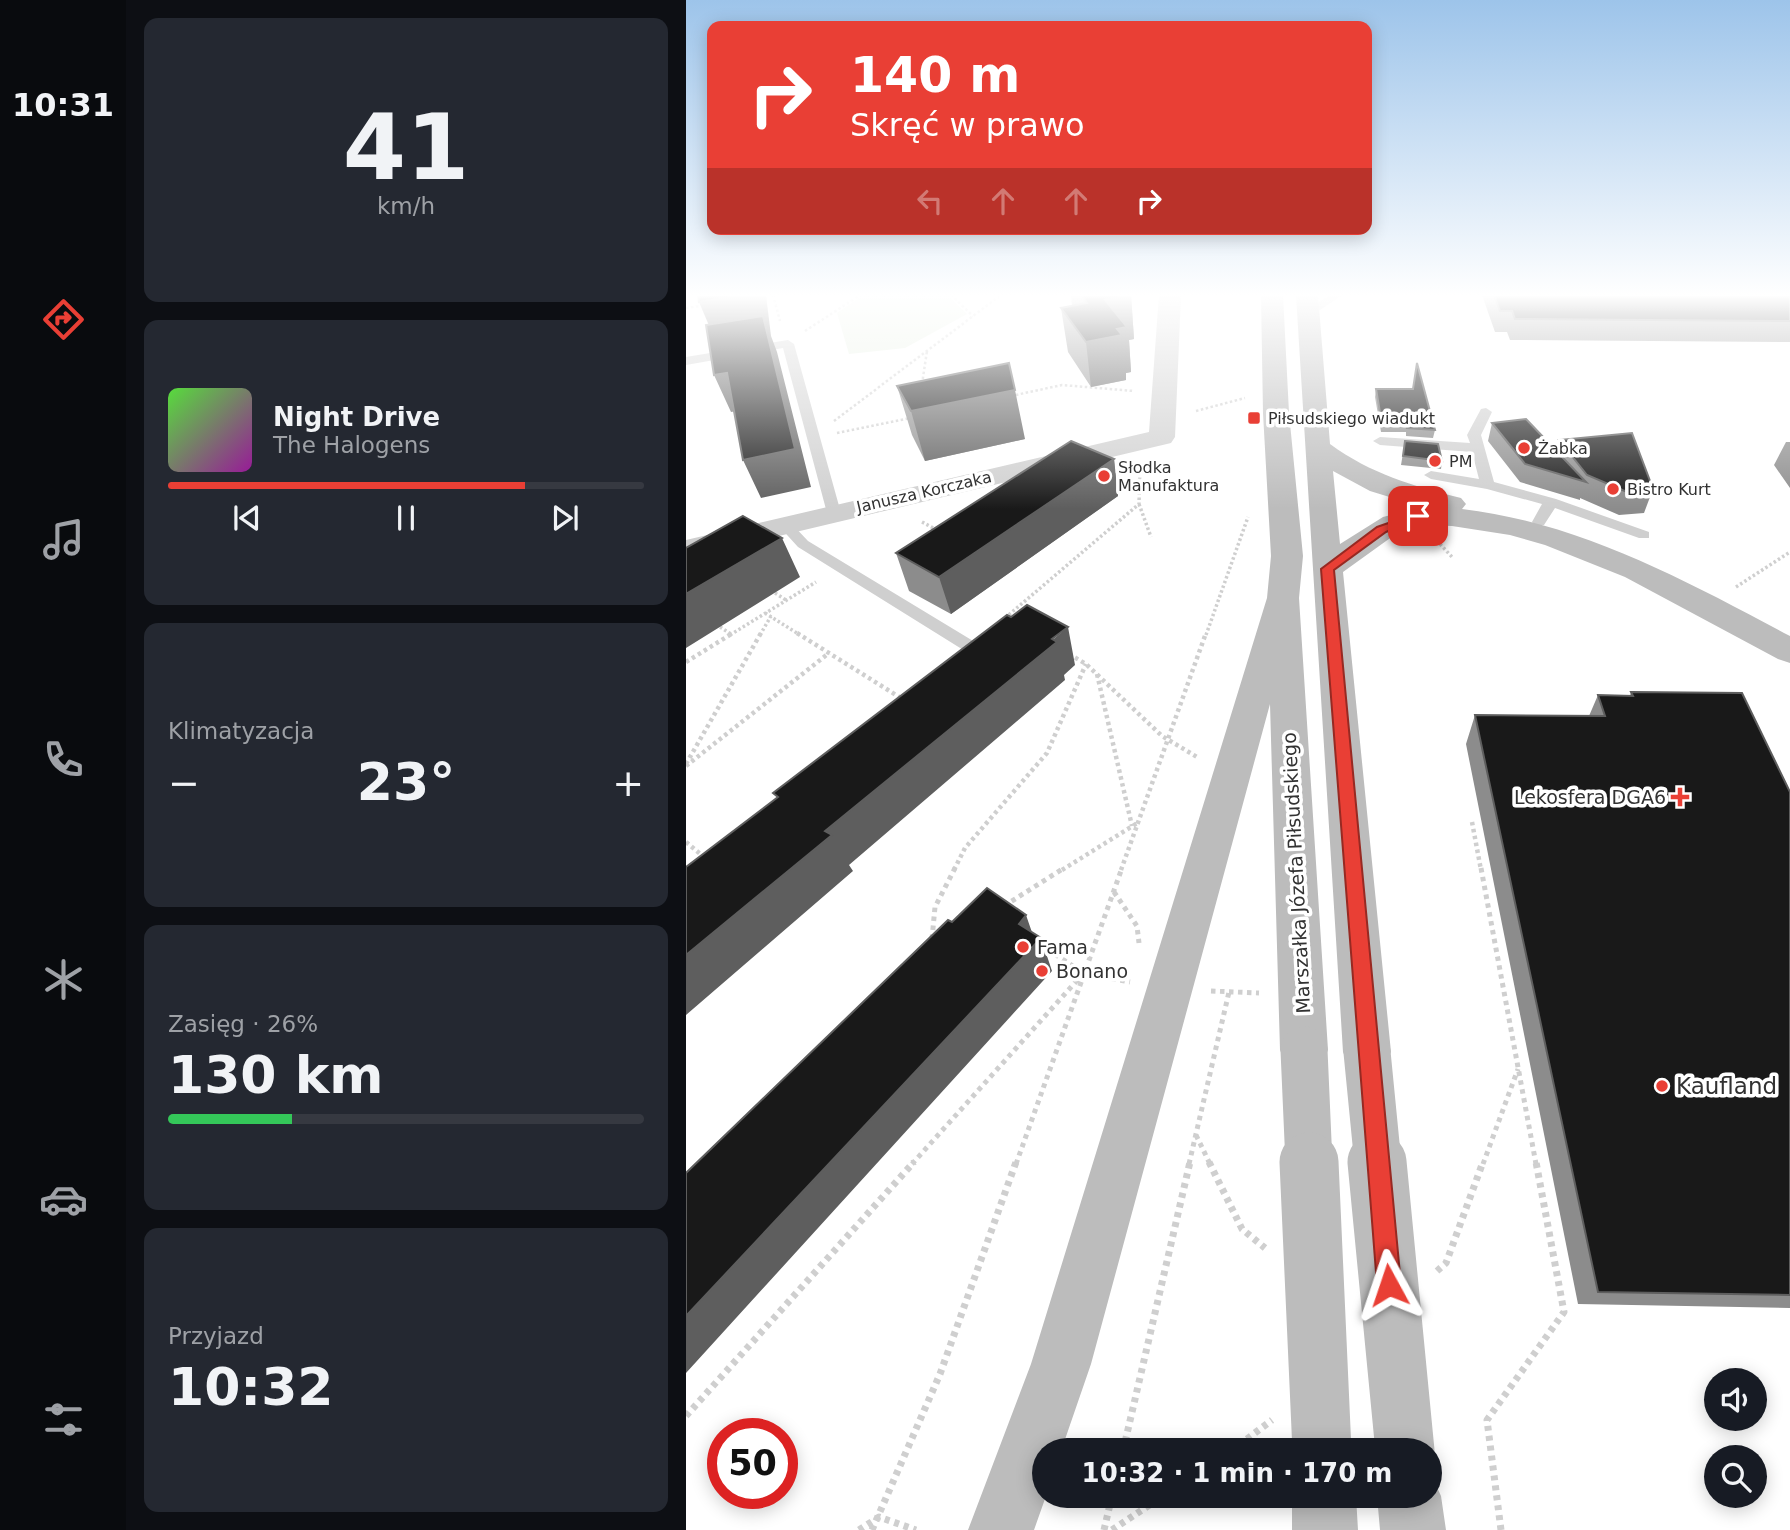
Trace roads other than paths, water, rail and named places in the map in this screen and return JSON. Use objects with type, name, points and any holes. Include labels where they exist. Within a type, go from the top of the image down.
[{"type":"main road","name":"Marszałka Józefa Piłsudskiego","points":[[1274,366],[1287,556],[1283,598],[1321,1438]]},
{"type":"main road","points":[[1312,366],[1367,1052],[1404,1438]]},
{"type":"main road","points":[[1317,447],[1343,468],[1402,495],[1545,512],[1605,547],[1650,578]]},
{"type":"main road","points":[[1327,569],[1381,530],[1418,516],[1436,515],[1532,530],[1650,578],[1789,648]]},
{"type":"main road","points":[[1001,1530],[1061,1364],[1190,911],[1283,598]]},
{"type":"main road","points":[[1324,1508],[1325,1530]]},
{"type":"main road","points":[[1410,1508],[1413,1530]]},
{"type":"street","name":"Janusza Korczaka","points":[[686,549],[1154,433],[1162,366]]},
{"type":"lane","points":[[794,366],[834,513]]},
{"type":"lane","points":[[1486,412],[1474,435],[1488,485]]},
{"type":"lane","points":[[1380,441],[1478,449]]},
{"type":"lane","points":[[1431,475],[1488,485],[1545,512],[1644,535]]},
{"type":"lane","points":[[785,525],[803,544],[981,652],[967,673]]},
{"type":"place","name":"Piłsudskiego wiadukt","points":[[1254,418]]},
{"type":"place","name":"Żabka","points":[[1524,448]]},
{"type":"place","name":"PM","points":[[1435,461]]},
{"type":"place","name":"Słodka Manufaktura","points":[[1104,476]]},
{"type":"place","name":"Bistro Kurt","points":[[1613,489]]},
{"type":"place","name":"Lekosfera DGA6","points":[[1680,797]]},
{"type":"place","name":"Fama","points":[[1023,947]]},
{"type":"place","name":"Bonano","points":[[1042,971]]},
{"type":"place","name":"Kaufland","points":[[1662,1086]]}]
